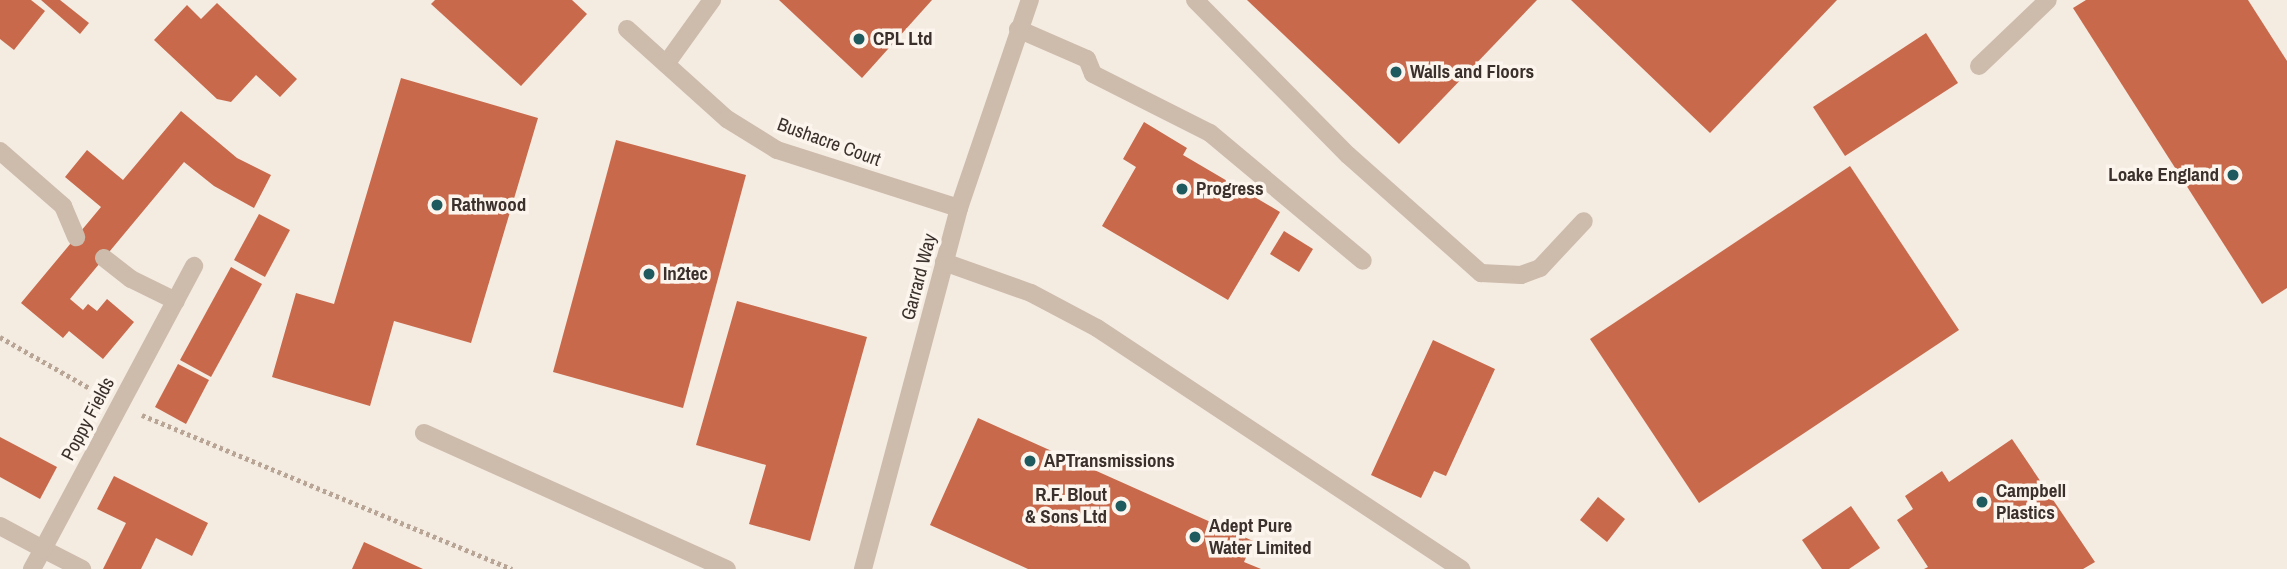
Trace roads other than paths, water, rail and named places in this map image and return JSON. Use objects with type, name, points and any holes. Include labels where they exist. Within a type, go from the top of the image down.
[{"type":"street","points":[[666,64],[712,0]]},
{"type":"street","name":"Garrard Way","points":[[863,569],[944,262],[1018,29],[1030,0]]},
{"type":"street","points":[[1195,0],[1348,155],[1481,273],[1521,275],[1540,268],[1584,221]]},
{"type":"street","points":[[1979,66],[2048,0]]},
{"type":"street","name":"Bushacre Court","points":[[627,29],[727,119],[777,150],[960,208]]},
{"type":"street","points":[[1018,29],[1087,58],[1093,74],[1210,133],[1363,261]]},
{"type":"street","points":[[0,151],[63,206],[76,237]]},
{"type":"street","points":[[104,258],[131,279],[176,301]]},
{"type":"street","points":[[944,262],[1031,293],[1097,328],[1461,569]]},
{"type":"street","name":"Poppy Fields","points":[[32,569],[194,266]]},
{"type":"street","points":[[424,433],[727,569]]},
{"type":"street","points":[[0,526],[82,569]]},
{"type":"place","name":"CPL Ltd","points":[[859,39]]},
{"type":"place","name":"Walls and Floors","points":[[1396,72]]},
{"type":"place","name":"Loake England","points":[[2233,175]]},
{"type":"place","name":"Progress","points":[[1182,189]]},
{"type":"place","name":"Rathwood","points":[[437,205]]},
{"type":"place","name":"In2tec","points":[[649,274]]},
{"type":"place","name":"APTransmissions","points":[[1030,461]]},
{"type":"place","name":"Campbell Plastics","points":[[1982,502]]},
{"type":"place","name":"R.F. Blout & Sons Ltd","points":[[1121,506]]},
{"type":"place","name":"Adept Pure Water Limited","points":[[1195,537]]}]
